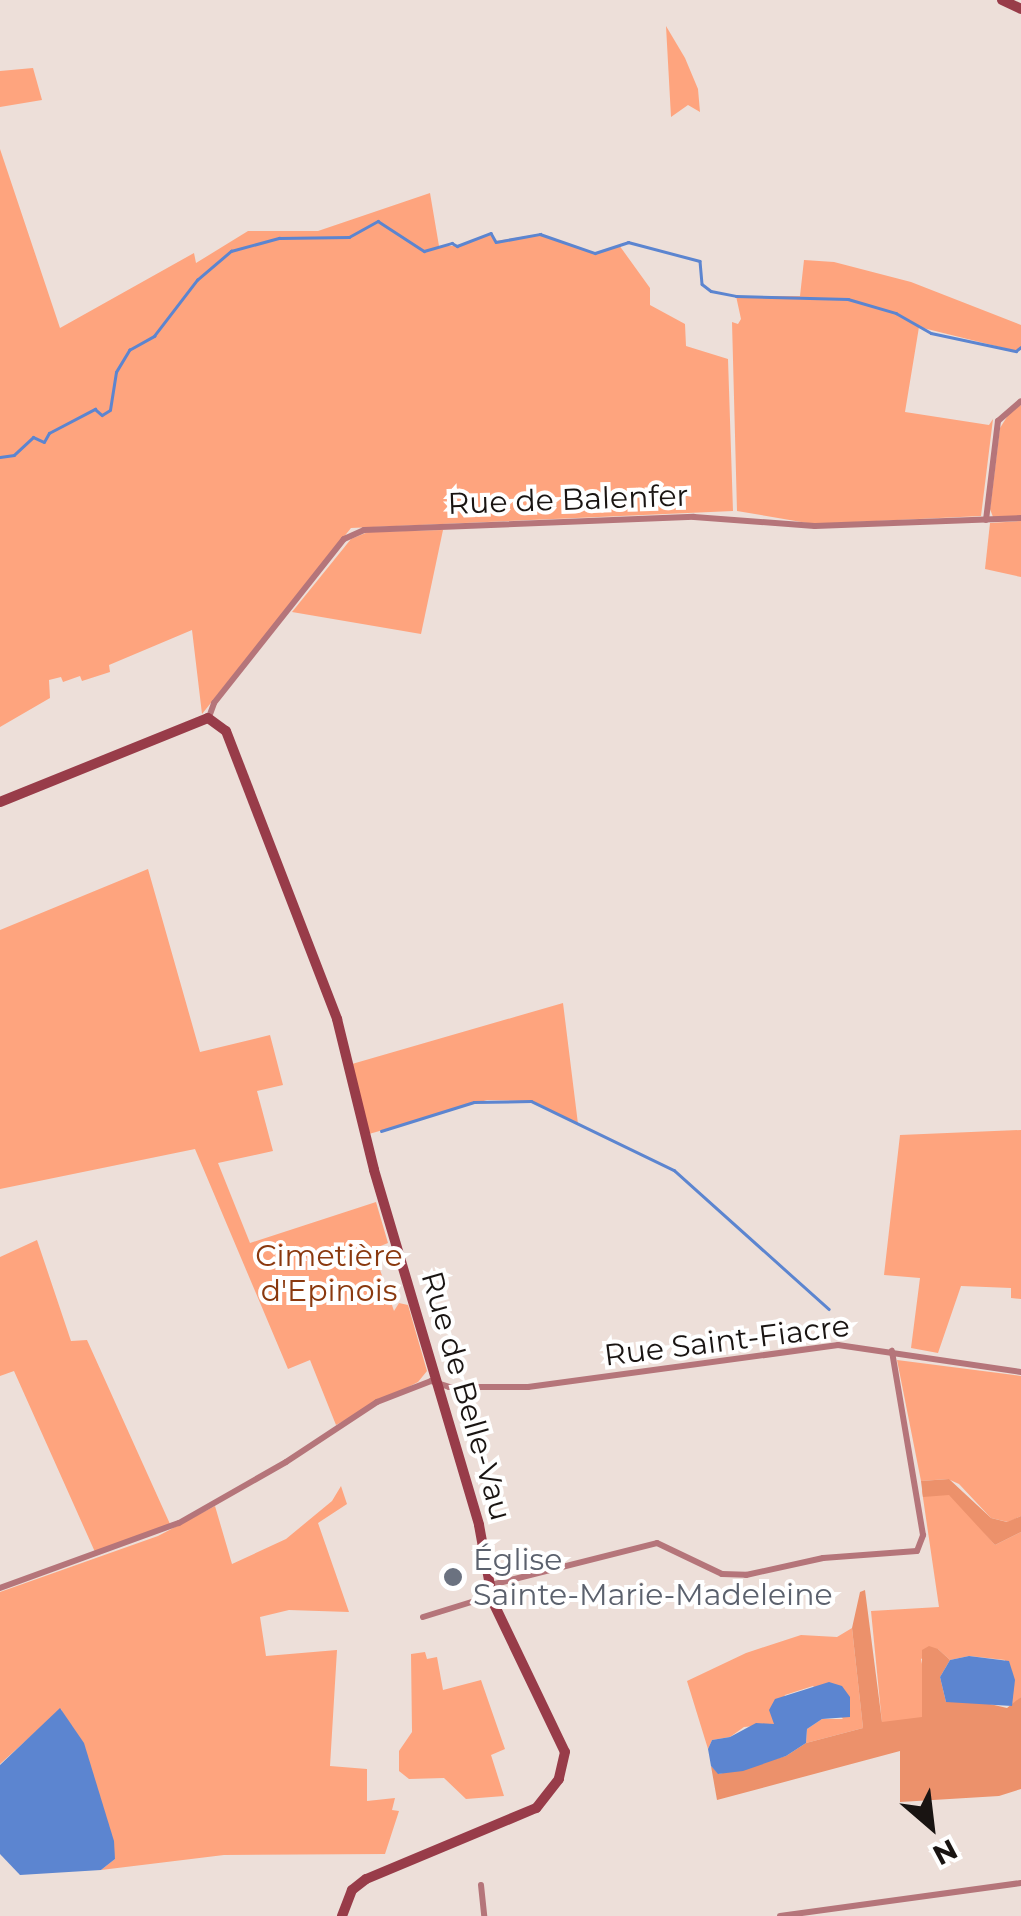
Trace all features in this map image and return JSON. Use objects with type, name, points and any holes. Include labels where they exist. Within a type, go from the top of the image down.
[{"type":"street","points":[[1002,0],[1021,8]]},
{"type":"street","points":[[986,520],[998,420],[1021,400]]},
{"type":"street","name":"Rue de Balenfer","points":[[208,718],[214,703],[344,539],[364,530],[694,517],[815,526],[1021,518]]},
{"type":"street","points":[[0,802],[208,718]]},
{"type":"street","name":"Rue de Belle-Vau","points":[[208,718],[221,724],[238,758],[336,1018],[374,1170],[479,1525],[491,1591],[562,1742],[565,1760],[559,1779],[526,1815],[358,1884],[342,1916]]},
{"type":"street","name":"Rue Saint-Fiacre","points":[[437,1383],[501,1388],[552,1385],[826,1345],[892,1351],[945,1364],[1021,1372]]},
{"type":"street","points":[[423,1618],[491,1591],[656,1543],[722,1574],[746,1576],[823,1558],[917,1551],[923,1535],[892,1351]]},
{"type":"street","points":[[0,1588],[179,1523],[286,1462],[377,1402],[424,1382],[437,1383]]},
{"type":"street","points":[[780,1916],[1021,1883]]},
{"type":"street","points":[[482,1885],[484,1916]]},
{"type":"green space","points":[[666,26],[698,89],[700,112],[688,105],[671,117]]},
{"type":"green space","points":[[33,68],[42,100],[0,107],[0,71]]},
{"type":"green space","points":[[0,149],[60,328],[194,253],[196,263],[248,231],[318,231],[430,193],[439,246],[458,246],[491,233],[496,241],[540,234],[595,253],[619,245],[650,288],[650,305],[685,324],[686,346],[728,359],[733,511],[351,528],[202,714],[192,630],[109,665],[110,672],[82,681],[80,676],[63,682],[61,677],[49,680],[50,698],[0,727]]},
{"type":"green space","points":[[804,260],[834,262],[911,282],[1021,325],[1021,347],[1016,351],[919,327],[905,412],[989,425],[993,419],[981,516],[813,524],[737,511],[732,322],[738,324],[741,319],[736,296],[800,296]]},
{"type":"green space","points":[[1021,405],[1021,516],[993,517],[990,509],[1000,428],[1010,412]]},
{"type":"green space","points":[[1021,521],[1021,577],[985,569],[990,523]]},
{"type":"green space","points":[[443,530],[421,634],[292,612],[351,539],[368,532]]},
{"type":"green space","name":"Cimetière d'Epinois","points":[[148,869],[200,1052],[270,1035],[283,1085],[257,1091],[273,1151],[218,1163],[250,1243],[376,1202],[388,1243],[373,1249],[394,1311],[399,1303],[408,1305],[427,1371],[418,1382],[336,1425],[310,1360],[288,1369],[195,1149],[0,1189],[0,930]]},
{"type":"green space","points":[[563,1003],[578,1124],[531,1101],[487,1100],[369,1134],[352,1064]]},
{"type":"green space","points":[[1021,1130],[1021,1299],[1011,1298],[1011,1288],[961,1286],[938,1353],[911,1348],[920,1278],[884,1275],[900,1135]]},
{"type":"green space","points":[[37,1240],[71,1341],[87,1340],[170,1524],[95,1552],[14,1371],[0,1376],[0,1257]]},
{"type":"green space","points":[[897,1360],[1021,1376],[1021,1516],[1008,1522],[991,1518],[959,1484],[948,1479],[921,1481]]},
{"type":"green space","points":[[341,1486],[347,1504],[318,1523],[349,1612],[289,1610],[260,1617],[266,1656],[337,1650],[330,1766],[367,1769],[367,1801],[395,1798],[392,1810],[399,1811],[385,1854],[224,1855],[101,1870],[115,1859],[61,1709],[0,1764],[0,1592],[158,1536],[215,1506],[232,1564],[286,1539],[332,1501]]},
{"type":"green space","points":[[925,1486],[944,1486],[995,1545],[1021,1532],[1021,1697],[1012,1706],[1005,1660],[969,1656],[950,1660],[938,1649],[921,1659],[926,1684],[922,1718],[882,1723],[871,1611],[939,1607],[922,1491]]},
{"type":"green space","points":[[852,1628],[863,1728],[806,1743],[807,1729],[822,1719],[843,1719],[813,1686],[785,1695],[774,1724],[744,1727],[730,1737],[712,1740],[708,1749],[687,1681],[746,1653],[801,1635],[837,1637]]},
{"type":"green space","points":[[425,1652],[427,1659],[437,1657],[443,1690],[481,1680],[505,1749],[491,1755],[504,1796],[466,1799],[444,1778],[409,1779],[399,1771],[399,1751],[412,1732],[411,1654]]},
{"type":"shaded area","points":[[949,1479],[991,1518],[1007,1522],[1021,1516],[1021,1532],[995,1545],[949,1495],[923,1497],[921,1481]]},
{"type":"shaded area","points":[[865,1590],[882,1722],[922,1717],[922,1650],[929,1646],[938,1649],[950,1660],[940,1677],[946,1702],[977,1701],[1007,1708],[1021,1697],[1021,1789],[999,1796],[900,1802],[900,1751],[717,1800],[711,1766],[719,1774],[786,1756],[806,1743],[863,1728],[852,1628],[860,1592]]},
{"type":"water","points":[[969,1656],[1009,1661],[1015,1680],[1012,1706],[946,1702],[940,1677],[950,1660]]},
{"type":"water","points":[[829,1682],[842,1686],[850,1697],[850,1717],[822,1719],[807,1729],[806,1743],[786,1756],[743,1771],[718,1774],[711,1766],[708,1749],[712,1740],[730,1737],[756,1723],[774,1724],[769,1710],[775,1699]]},
{"type":"water","points":[[60,1708],[84,1743],[114,1841],[115,1859],[101,1870],[20,1875],[0,1854],[0,1765]]},
{"type":"waterway","points":[[0,457],[14,455],[33,437],[44,442],[49,433],[95,409],[102,415],[110,410],[116,372],[129,350],[154,336],[197,280],[231,251],[279,238],[349,237],[378,221],[424,251],[452,243],[457,246],[491,233],[496,242],[540,234],[595,253],[628,242],[700,261],[702,284],[711,291],[736,296],[848,299],[896,313],[931,333],[1016,351],[1021,347]]},
{"type":"waterway","points":[[381,1131],[474,1102],[531,1101],[674,1170],[829,1309]]},
{"type":"place","name":"Église Sainte-Marie-Madeleine","points":[[453,1577]]}]
